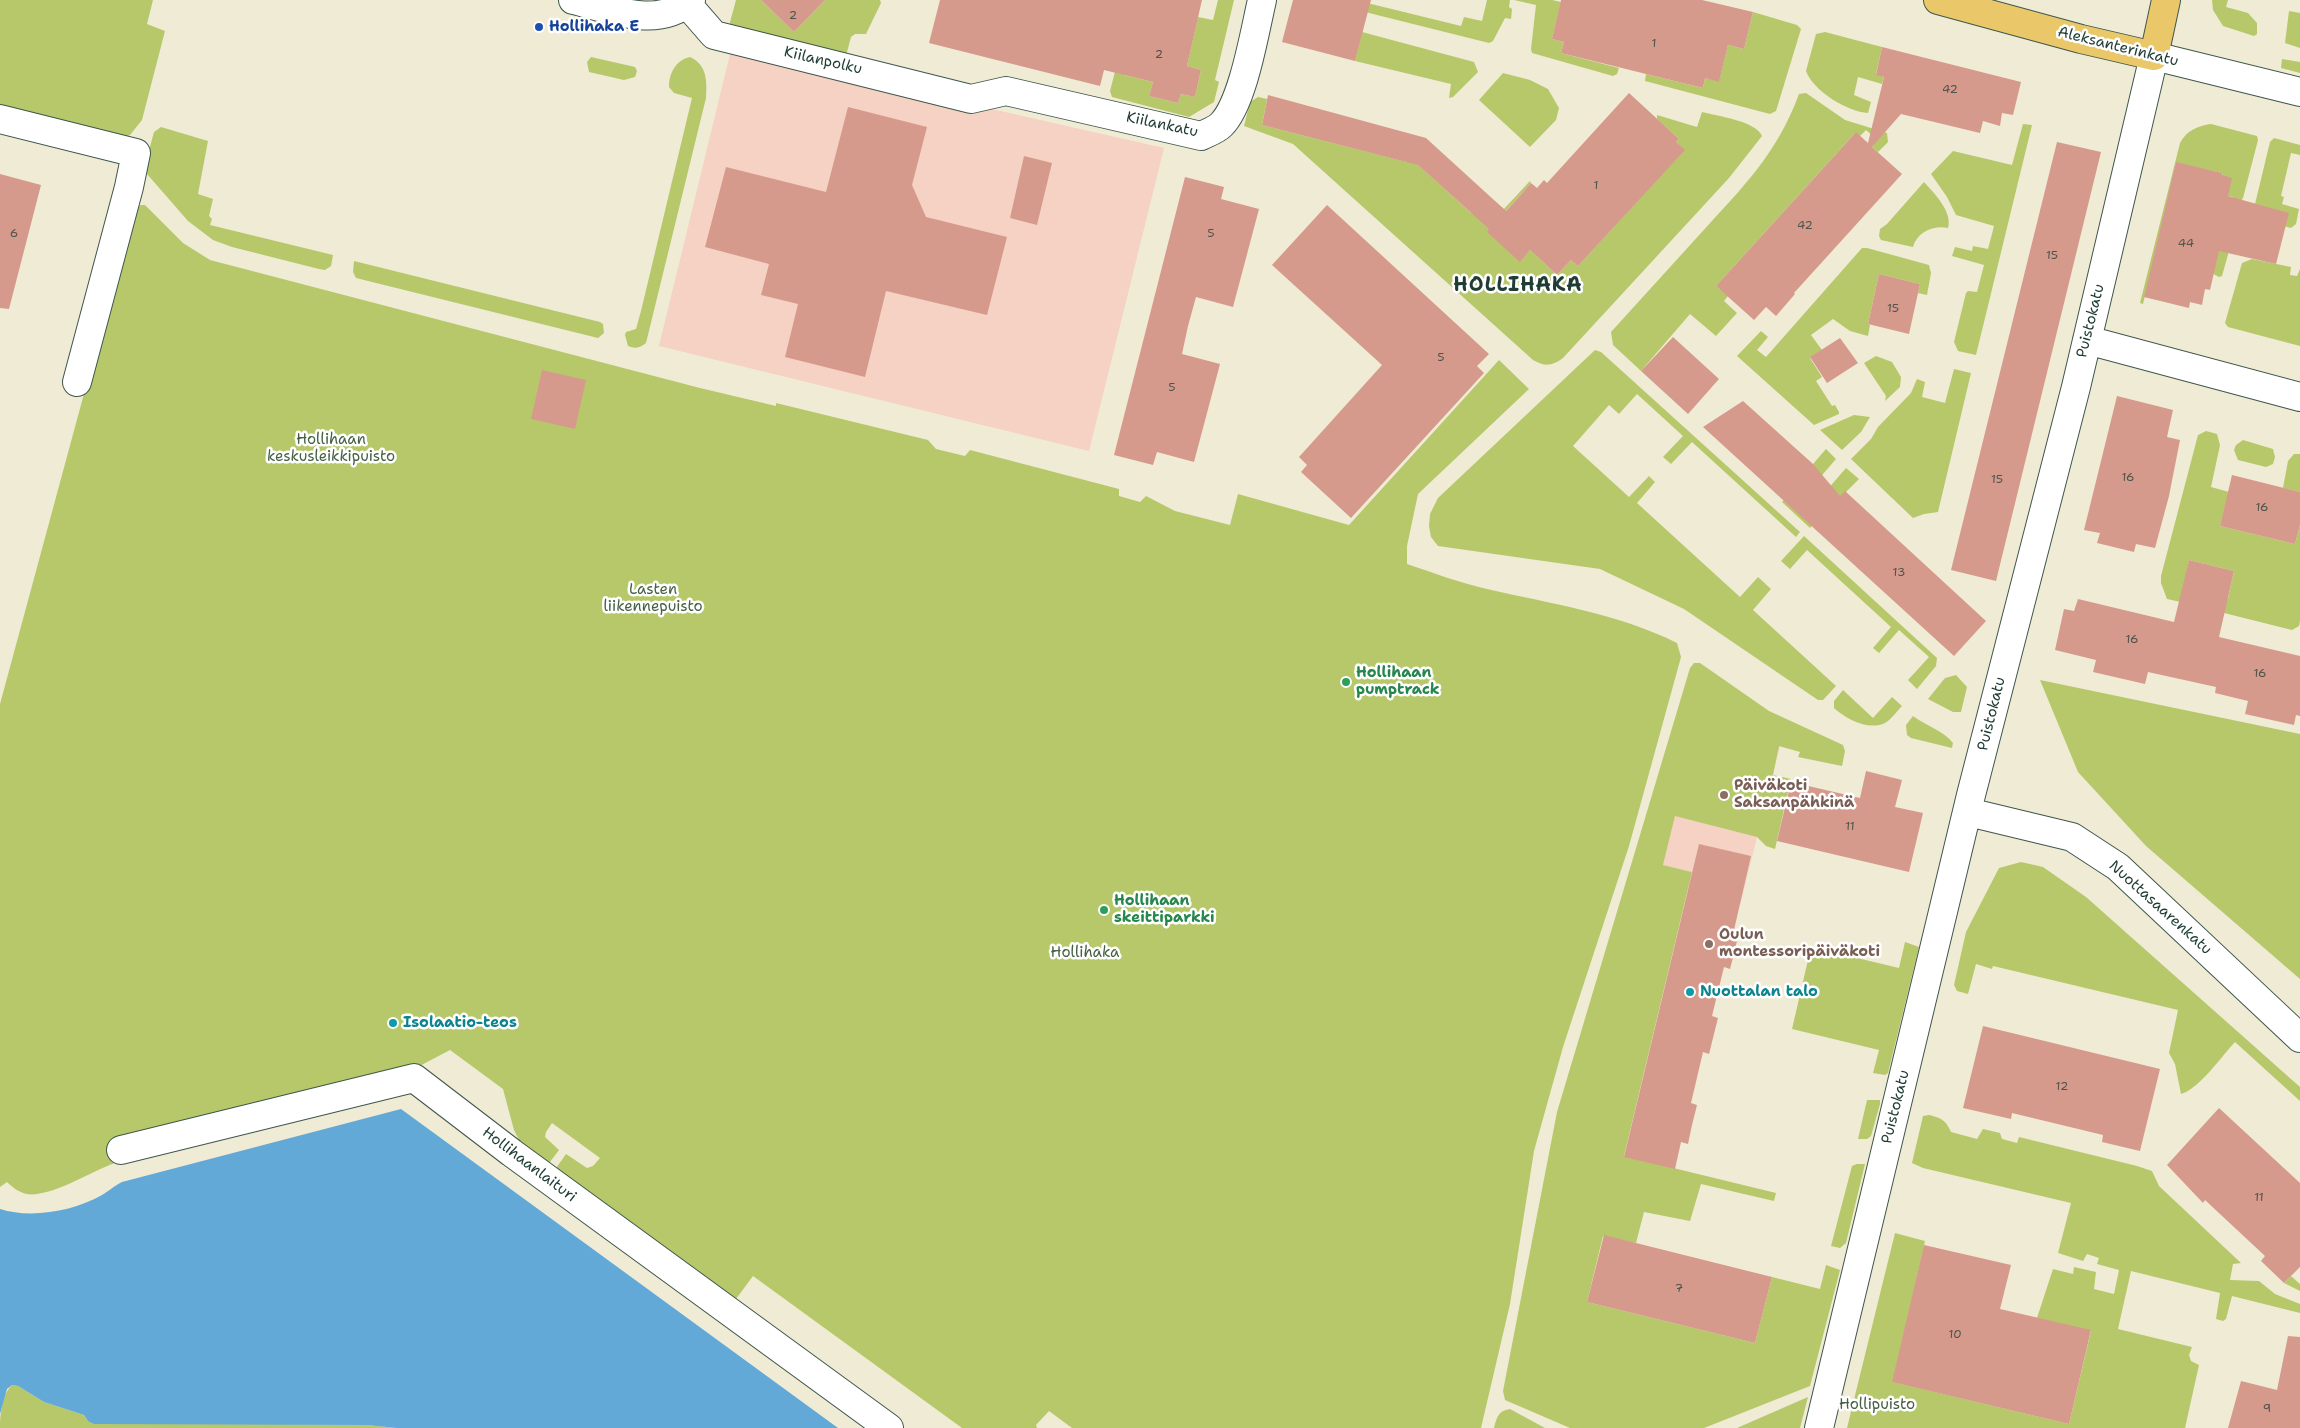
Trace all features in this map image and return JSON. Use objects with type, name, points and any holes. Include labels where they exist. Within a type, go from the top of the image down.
[{"type":"main road","name":"Aleksanterinkatu","points":[[1940,0],[2081,39],[2154,56]]},
{"type":"main road","name":"Puistokatu","points":[[2154,56],[2166,0]]},
{"type":"street","points":[[573,0],[640,17],[666,14],[689,2]]},
{"type":"street","name":"Kiilankatu","points":[[971,99],[1006,91],[1201,136],[1221,125],[1232,107],[1245,74],[1262,0]]},
{"type":"street","name":"Kiilanpolku","points":[[689,2],[714,35],[971,99]]},
{"type":"street","name":"Aleksanterinkatu","points":[[2154,56],[2300,92]]},
{"type":"street","name":"Puistokatu","points":[[1819,1428],[1968,812],[2087,340],[2154,56]]},
{"type":"street","points":[[0,119],[136,153],[129,187],[77,382]]},
{"type":"street","points":[[2087,340],[2300,397]]},
{"type":"street","name":"Nuottasaarenkatu","points":[[1968,812],[2072,837],[2118,867],[2300,1038]]},
{"type":"street","name":"Hollihaanlaituri","points":[[122,1150],[414,1078],[512,1153],[889,1428]]},
{"type":"shaded area","points":[[731,50],[1164,148],[1089,451],[659,346]]},
{"type":"shaded area","name":"Päiväkoti Saksanpähkinä","points":[[1701,705],[1780,746],[1740,905],[1687,892],[1692,872],[1663,865]]},
{"type":"green space","points":[[0,0],[153,0],[147,24],[165,31],[142,120],[130,135],[123,138],[0,111]]},
{"type":"green space","points":[[736,0],[761,0],[794,32],[825,0],[880,0],[881,3],[866,34],[855,34],[851,37],[846,56],[729,26]]},
{"type":"green space","points":[[1218,0],[1234,0],[1215,80],[1219,82],[1214,102],[1189,117],[1112,97],[1110,91],[1123,41],[1132,43],[1124,75],[1153,82],[1149,96],[1178,103],[1181,94],[1195,97],[1201,70],[1187,66],[1198,17],[1213,20]]},
{"type":"green space","points":[[1355,0],[1461,26],[1464,17],[1482,21],[1487,0],[1510,0],[1509,7],[1512,9],[1511,19],[1505,18],[1493,41],[1489,43],[1357,10]]},
{"type":"green space","points":[[1514,0],[1552,0],[1561,2],[1552,39],[1564,42],[1561,53],[1619,68],[1617,74],[1613,76],[1532,53],[1536,5]]},
{"type":"green space","points":[[2212,0],[2228,0],[2226,7],[2248,13],[2257,23],[2257,34],[2254,36],[2223,26],[2213,10]]},
{"type":"green space","points":[[2289,11],[2300,13],[2300,48],[2285,43]]},
{"type":"green space","points":[[1753,12],[1797,25],[1801,29],[1776,111],[1770,114],[1645,81],[1646,74],[1703,88],[1705,78],[1719,81],[1728,45],[1744,49]]},
{"type":"green space","points":[[1362,32],[1474,62],[1478,72],[1453,97],[1449,98],[1451,84],[1355,61]]},
{"type":"green space","points":[[1825,32],[1882,47],[1876,74],[1884,77],[1882,84],[1858,77],[1854,95],[1871,102],[1868,113],[1841,105],[1823,93],[1810,79],[1806,71],[1816,34]]},
{"type":"green space","points":[[591,57],[635,67],[637,71],[635,77],[624,80],[589,72],[587,62]]},
{"type":"green space","points":[[690,57],[700,64],[705,74],[706,98],[646,343],[640,347],[633,348],[628,346],[625,335],[626,332],[636,329],[692,98],[674,93],[669,87],[669,82],[677,64]]},
{"type":"green space","points":[[2282,59],[2300,62],[2300,73],[2281,68]]},
{"type":"green space","points":[[1503,73],[1530,80],[1548,89],[1559,108],[1556,120],[1530,147],[1479,100]]},
{"type":"green space","points":[[1806,93],[1845,120],[1887,133],[1888,142],[1878,152],[1872,147],[1877,140],[1866,130],[1860,136],[1855,133],[1716,286],[1728,296],[1724,301],[1737,313],[1716,336],[1690,314],[1641,371],[1613,345],[1611,332],[1744,185],[1780,135],[1799,94]]},
{"type":"green space","points":[[1258,97],[1267,99],[1262,125],[1407,162],[1414,161],[1471,213],[1487,195],[1504,209],[1530,181],[1531,183],[1491,227],[1520,261],[1530,250],[1557,275],[1571,260],[1578,266],[1684,150],[1676,142],[1679,139],[1657,119],[1657,115],[1697,127],[1702,112],[1726,117],[1752,126],[1762,136],[1729,178],[1563,358],[1555,363],[1545,365],[1533,360],[1293,144],[1244,126],[1250,102]]},
{"type":"green space","points":[[2023,124],[2032,125],[1976,355],[1958,351],[1954,342],[1966,293],[1968,291],[1977,292],[1984,265],[1952,256],[1955,247],[1972,251],[1973,246],[1988,249],[1994,226],[1956,215],[1947,197],[1931,174],[1953,151],[2012,165]]},
{"type":"green space","points":[[2211,124],[2257,136],[2258,140],[2243,198],[2241,201],[2232,203],[2233,197],[2228,196],[2222,173],[2176,163],[2143,304],[2140,303],[2180,143],[2193,129]]},
{"type":"green space","points":[[161,127],[208,141],[198,194],[213,199],[209,216],[212,219],[210,225],[333,255],[331,266],[325,270],[319,269],[232,247],[213,240],[188,221],[147,174],[147,158],[154,132]]},
{"type":"green space","points":[[2274,138],[2300,145],[2300,155],[2291,153],[2281,196],[2284,197],[2282,204],[2299,209],[2296,224],[2291,228],[2261,220],[2255,204],[2270,142]]},
{"type":"green space","points":[[1924,182],[1945,209],[1949,222],[1948,228],[1943,227],[1927,231],[1918,237],[1913,247],[1881,240],[1879,236],[1880,229],[1887,224]]},
{"type":"green space","name":"Hollihaka","points":[[145,205],[183,243],[210,260],[700,388],[776,406],[776,403],[928,440],[936,449],[965,456],[970,450],[1119,489],[1119,496],[1140,502],[1146,496],[1175,511],[1230,525],[1238,494],[1349,525],[1499,360],[1529,389],[1418,494],[1407,546],[1407,564],[1477,587],[1584,610],[1631,624],[1677,643],[1681,657],[1629,846],[1563,1047],[1534,1151],[1510,1304],[1481,1428],[1072,1428],[1049,1411],[1036,1425],[1037,1428],[962,1428],[753,1276],[733,1303],[554,1171],[566,1154],[587,1168],[593,1166],[600,1158],[552,1123],[545,1137],[559,1150],[547,1166],[520,1142],[514,1130],[503,1089],[450,1050],[414,1069],[121,1161],[48,1192],[37,1194],[24,1193],[7,1182],[0,1187],[0,704],[134,209]]},
{"type":"green space","points":[[2222,214],[2236,226],[2222,276],[2219,277],[2208,271]]},
{"type":"green space","points":[[1862,248],[1929,265],[1931,273],[1927,295],[1918,293],[1920,284],[1879,274],[1868,324],[1870,325],[1868,336],[1850,331],[1833,319],[1811,335],[1822,350],[1810,358],[1822,377],[1816,381],[1832,406],[1835,405],[1839,412],[1839,414],[1814,425],[1737,356],[1761,331],[1768,337],[1757,350],[1766,357]]},
{"type":"green space","points":[[2252,259],[2291,267],[2290,275],[2297,276],[2300,269],[2300,346],[2228,327],[2225,323],[2242,263]]},
{"type":"green space","points":[[354,261],[600,322],[603,324],[604,333],[598,338],[356,278],[353,272]]},
{"type":"green space","points":[[1595,350],[1601,352],[1800,532],[1796,537],[1692,442],[1671,464],[1663,457],[1683,436],[1637,394],[1619,414],[1609,405],[1573,446],[1629,497],[1649,476],[1655,482],[1637,503],[1740,597],[1758,577],[1771,589],[1753,610],[1836,686],[1823,700],[1818,700],[1684,609],[1600,569],[1438,546],[1431,537],[1429,526],[1430,514],[1438,498]]},
{"type":"green space","points":[[1876,356],[1892,362],[1901,377],[1900,387],[1885,401],[1886,396],[1864,363]]},
{"type":"green space","points":[[1954,369],[1971,373],[1938,512],[1913,518],[1851,459],[1871,439],[1878,427],[1911,393],[1917,379],[1925,382],[1922,397],[1945,403]]},
{"type":"green space","points":[[1854,415],[1870,417],[1861,432],[1842,450],[1820,430]]},
{"type":"green space","points":[[2206,431],[2217,434],[2220,445],[2211,487],[2229,492],[2220,526],[2295,544],[2300,525],[2300,621],[2299,626],[2292,630],[2220,612],[2228,598],[2234,571],[2189,560],[2181,602],[2167,599],[2161,583],[2161,576],[2198,435]]},
{"type":"green space","points":[[2243,440],[2273,449],[2275,457],[2273,464],[2266,467],[2238,460],[2234,450],[2236,445]]},
{"type":"green space","points":[[1826,449],[1836,459],[1804,496],[1814,505],[1846,468],[1859,479],[1810,528],[1782,502],[1814,467],[1813,464]]},
{"type":"green space","points":[[2294,454],[2300,454],[2300,492],[2283,488],[2288,461]]},
{"type":"green space","points":[[1804,536],[1937,658],[1936,666],[1917,689],[1908,680],[1929,657],[1899,630],[1879,653],[1873,648],[1891,627],[1807,550],[1790,569],[1781,561]]},
{"type":"green space","points":[[1694,663],[1700,663],[1769,711],[1843,745],[1845,751],[1842,766],[1798,757],[1800,752],[1779,746],[1773,775],[1791,779],[1775,849],[1766,846],[1757,837],[1675,816],[1663,865],[1692,872],[1624,1156],[1776,1193],[1774,1201],[1701,1184],[1690,1221],[1644,1212],[1636,1243],[1603,1236],[1587,1302],[1755,1343],[1772,1277],[1820,1289],[1826,1265],[1840,1270],[1810,1386],[1704,1428],[1570,1428],[1505,1400],[1503,1391],[1557,1112],[1690,668]]},
{"type":"green space","points":[[1956,675],[1967,687],[1961,712],[1953,712],[1928,699],[1945,678]]},
{"type":"green space","points":[[2040,680],[2300,734],[2300,979],[2146,846],[2078,772]]},
{"type":"green space","points":[[1843,690],[1873,718],[1892,697],[1902,706],[1885,723],[1872,726],[1865,725],[1851,720],[1834,708],[1834,701]]},
{"type":"green space","points":[[1913,716],[1949,739],[1953,743],[1952,748],[1911,738],[1907,735],[1906,725]]},
{"type":"green space","points":[[2021,862],[2043,867],[2086,897],[2300,1087],[2300,1101],[2235,1042],[2203,1079],[2181,1094],[2175,1064],[2169,1053],[2178,1010],[1993,966],[1992,969],[1976,964],[1968,994],[1957,991],[1954,985],[1966,932],[1999,868]]},
{"type":"green space","points":[[1905,942],[1919,947],[1888,1073],[1885,1075],[1873,1073],[1879,1050],[1792,1029],[1811,947],[1899,968]]},
{"type":"green space","points":[[1867,1100],[1880,1100],[1880,1104],[1871,1136],[1867,1139],[1858,1139]]},
{"type":"green space","name":"Hollipuisto","points":[[1929,1115],[1943,1120],[1951,1132],[1977,1139],[1983,1129],[2000,1133],[2002,1139],[2017,1143],[2019,1137],[2152,1171],[2159,1186],[2241,1263],[2233,1264],[2230,1280],[2259,1281],[2275,1294],[2300,1304],[2300,1313],[2232,1296],[2226,1319],[2223,1321],[2216,1319],[2220,1293],[2131,1271],[2118,1329],[2192,1347],[2189,1355],[2191,1361],[2199,1365],[2185,1428],[1847,1428],[1895,1233],[1925,1241],[1893,1382],[2069,1424],[2091,1331],[2037,1318],[2053,1269],[2073,1274],[2074,1267],[2096,1272],[2094,1289],[2114,1294],[2119,1270],[2097,1264],[2099,1258],[2087,1254],[2083,1261],[2058,1253],[2071,1203],[1923,1168],[1912,1163],[1923,1116]]},
{"type":"green space","points":[[1865,1164],[1846,1243],[1840,1248],[1831,1246],[1852,1166]]},
{"type":"green space","points":[[2291,1276],[2300,1284],[2300,1291],[2284,1283]]},
{"type":"green space","points":[[12,1385],[18,1386],[44,1402],[84,1415],[88,1421],[367,1425],[397,1428],[0,1428],[4,1399]]},
{"type":"green space","points":[[1808,1397],[1800,1428],[1737,1428]]},
{"type":"green space","points":[[1510,1409],[1545,1428],[1494,1428],[1499,1415],[1503,1411]]},
{"type":"water","points":[[401,1109],[838,1428],[397,1428],[367,1425],[94,1424],[88,1421],[84,1415],[44,1402],[18,1386],[12,1385],[7,1389],[0,1414],[0,1209],[12,1212],[39,1213],[66,1209],[91,1201],[122,1182]]},
{"type":"building","points":[[761,0],[825,0],[794,32]]},
{"type":"building","points":[[940,0],[1202,0],[1187,66],[1201,70],[1195,97],[1181,94],[1178,103],[1149,96],[1153,82],[1104,70],[1100,86],[929,43]]},
{"type":"building","points":[[1293,0],[1371,0],[1355,61],[1282,42]]},
{"type":"building","points":[[1561,0],[1702,0],[1753,12],[1744,49],[1728,45],[1719,82],[1705,78],[1703,88],[1561,53],[1564,42],[1552,39]]},
{"type":"building","points":[[1882,47],[2021,82],[2013,115],[2002,113],[2000,126],[1983,121],[1980,133],[1901,114],[1872,147],[1902,174],[1794,293],[1776,316],[1766,307],[1754,320],[1716,286],[1856,132],[1868,143],[1884,77],[1876,75]]},
{"type":"building","points":[[1629,93],[1679,139],[1676,142],[1685,150],[1578,266],[1571,260],[1557,275],[1530,250],[1520,262],[1487,232],[1489,229],[1418,165],[1262,125],[1268,95],[1426,138],[1506,211],[1531,183],[1537,188],[1544,180],[1547,183]]},
{"type":"building","points":[[848,107],[927,127],[912,185],[926,217],[1007,237],[987,315],[886,291],[865,377],[785,357],[798,304],[761,295],[769,264],[705,247],[726,167],[826,192]]},
{"type":"building","points":[[2057,142],[2101,152],[1996,581],[1951,570]]},
{"type":"building","points":[[1024,156],[1052,163],[1037,225],[1010,218]]},
{"type":"building","points":[[2176,162],[2222,173],[2222,175],[2232,178],[2228,196],[2289,213],[2276,264],[2219,251],[2210,290],[2205,289],[2202,305],[2190,302],[2189,308],[2144,297]]},
{"type":"building","points":[[0,174],[41,185],[9,309],[0,308]]},
{"type":"building","points":[[1185,177],[1224,187],[1221,199],[1259,209],[1233,307],[1196,297],[1188,326],[1182,354],[1220,364],[1194,462],[1157,452],[1153,465],[1114,455]]},
{"type":"building","points":[[1327,205],[1489,354],[1477,366],[1484,373],[1351,518],[1301,472],[1307,465],[1299,457],[1382,365],[1272,265]]},
{"type":"building","points":[[1879,274],[1920,284],[1909,334],[1868,324]]},
{"type":"building","points":[[1673,337],[1719,379],[1688,414],[1641,371]]},
{"type":"building","points":[[1840,338],[1858,363],[1827,383],[1810,357]]},
{"type":"building","points":[[542,370],[586,380],[575,429],[531,419]]},
{"type":"building","points":[[2117,396],[2173,410],[2167,437],[2180,440],[2169,496],[2155,548],[2136,544],[2134,552],[2097,543],[2100,533],[2084,530]]},
{"type":"building","points":[[1743,401],[1813,464],[1840,496],[1845,491],[1986,621],[1954,656],[1703,427]]},
{"type":"building","points":[[2232,475],[2300,492],[2300,525],[2295,544],[2220,526]]},
{"type":"building","points":[[2189,560],[2234,571],[2219,637],[2300,656],[2300,716],[2296,715],[2294,725],[2245,714],[2248,701],[2215,693],[2216,687],[2148,672],[2145,684],[2093,672],[2096,660],[2055,650],[2064,609],[2074,611],[2078,599],[2174,622]]},
{"type":"building","points":[[1866,771],[1902,780],[1895,807],[1923,813],[1909,872],[1777,841],[1791,782],[1860,798]]},
{"type":"building","name":"Nuottalan talo","points":[[1699,844],[1751,856],[1734,930],[1739,931],[1735,950],[1730,969],[1724,967],[1712,1016],[1718,1018],[1709,1054],[1703,1052],[1691,1103],[1697,1105],[1688,1144],[1681,1142],[1675,1169],[1624,1157]]},
{"type":"building","points":[[1983,1026],[2160,1069],[2140,1151],[2102,1142],[2103,1135],[2012,1113],[2011,1119],[1963,1108]]},
{"type":"building","points":[[2219,1108],[2300,1183],[2300,1267],[2284,1283],[2261,1261],[2265,1256],[2205,1200],[2203,1203],[2167,1165]]},
{"type":"building","points":[[1604,1235],[1772,1277],[1755,1343],[1587,1302]]},
{"type":"building","points":[[1924,1245],[2011,1265],[2000,1309],[2091,1330],[2069,1424],[1892,1382]]},
{"type":"building","points":[[2288,1336],[2300,1337],[2300,1428],[2228,1428],[2241,1381],[2277,1390]]},
{"type":"place","name":"Hollihaka E","points":[[539,27]]},
{"type":"place","name":"Hollihaan pumptrack","points":[[1346,682]]},
{"type":"place","name":"Päiväkoti Saksanpähkinä","points":[[1724,795]]},
{"type":"place","name":"Hollihaan skeittiparkki","points":[[1104,910]]},
{"type":"place","name":"Oulun montessoripäiväkoti","points":[[1709,944]]},
{"type":"place","name":"Nuottalan talo","points":[[1690,992]]},
{"type":"place","name":"Isolaatio-teos","points":[[393,1023]]},
{"type":"district","name":"HOLLIHAKA","points":[[1518,286]]},
{"type":"park label","name":"Hollihaan keskusleikkipuisto","points":[[331,448]]},
{"type":"park label","name":"Lasten liikennepuisto","points":[[653,598]]}]
